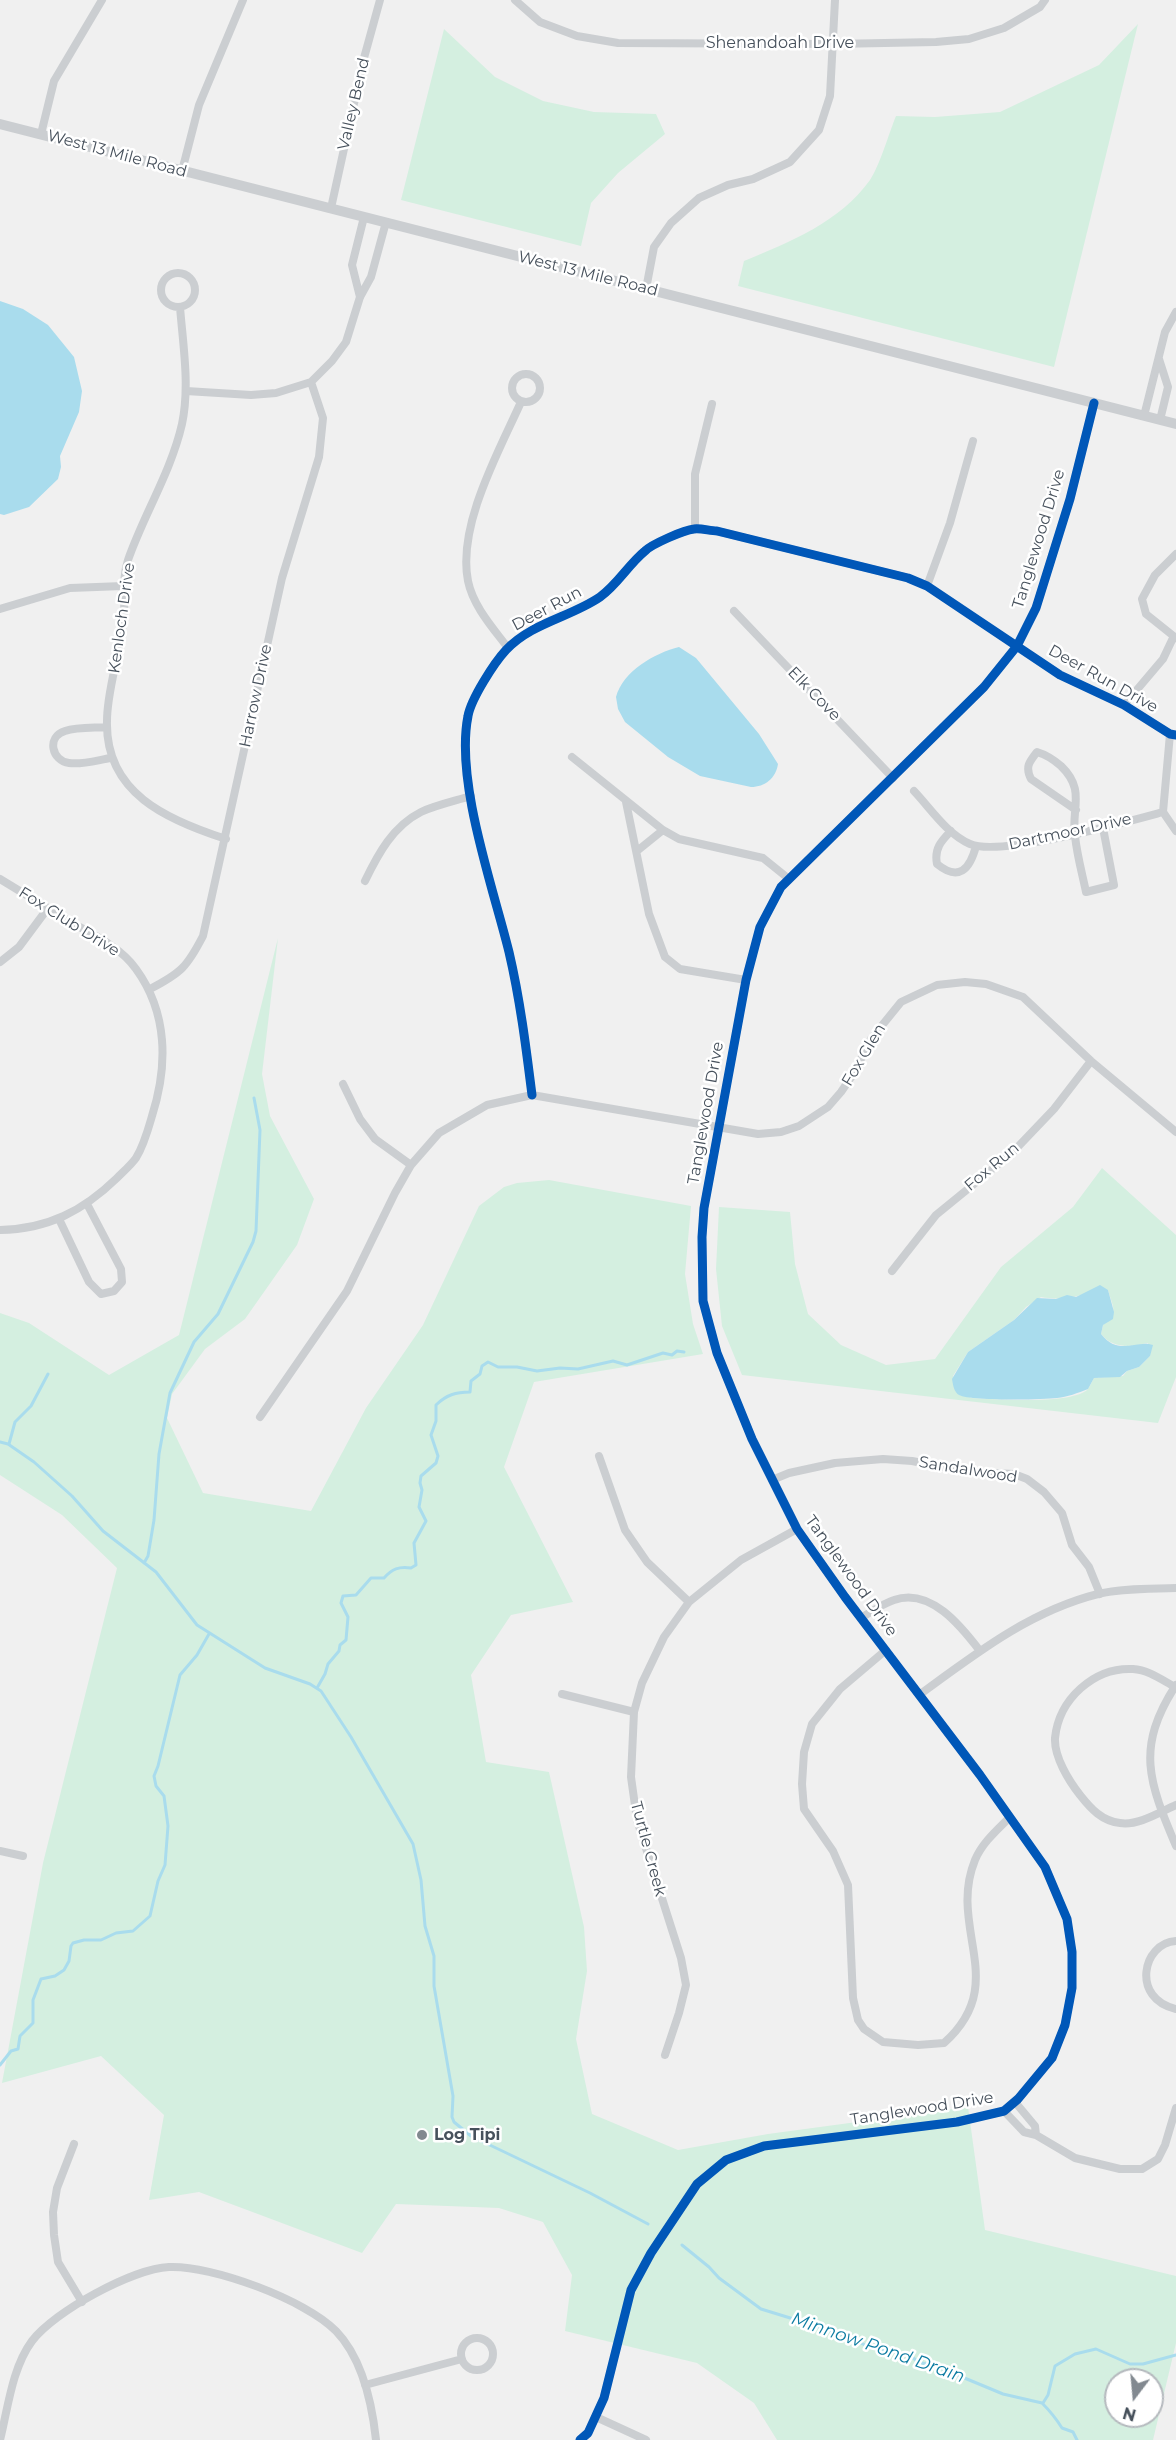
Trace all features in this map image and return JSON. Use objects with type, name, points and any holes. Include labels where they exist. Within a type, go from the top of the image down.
[{"type":"street","points":[[41,134],[54,81],[102,0]]},
{"type":"street","points":[[182,171],[199,105],[243,0]]},
{"type":"street","name":"Valley Bend","points":[[331,208],[364,58],[380,0]]},
{"type":"street","name":"Shenandoah Drive","points":[[515,0],[540,22],[578,36],[618,43],[833,44],[969,39],[1004,28],[1040,7],[1046,0]]},
{"type":"street","points":[[646,289],[654,247],[670,223],[699,198],[728,185],[753,179],[790,162],[819,130],[830,96],[835,0]]},
{"type":"street","name":"West 13 Mile Road","points":[[0,124],[1176,424]]},
{"type":"street","points":[[360,297],[352,265],[364,217]]},
{"type":"street","points":[[186,391],[259,395],[276,393],[311,382],[332,362],[346,342],[360,297],[371,276],[386,222]]},
{"type":"street","points":[[177,273],[189,277],[195,288],[192,300],[180,307],[168,303],[161,291],[165,279],[177,273]]},
{"type":"street","name":"Kenloch Drive","points":[[180,307],[186,391],[182,424],[169,463],[131,552],[123,586],[124,615],[107,727],[111,758],[128,785],[152,807],[187,826],[226,839]]},
{"type":"street","points":[[1144,416],[1165,332],[1176,312]]},
{"type":"street","points":[[1159,358],[1168,387],[1160,420]]},
{"type":"street","name":"Harrow Drive","points":[[150,990],[170,979],[190,962],[203,936],[282,578],[319,457],[323,418],[311,382]]},
{"type":"street","name":"Deer Run","points":[[508,648],[483,616],[468,582],[466,552],[467,537],[487,476],[521,402]]},
{"type":"street","name":"Tanglewood Drive","points":[[580,2440],[588,2433],[604,2398],[631,2290],[651,2253],[698,2184],[726,2160],[764,2146],[957,2122],[1004,2111],[1015,2102],[1052,2058],[1065,2025],[1072,1988],[1072,1952],[1067,1919],[1057,1893],[1045,1867],[1010,1817],[797,1529],[752,1439],[717,1353],[702,1301],[703,1218],[746,980],[760,927],[781,887],[984,687],[1017,646],[1036,608],[1070,499],[1094,403]]},
{"type":"street","points":[[712,404],[695,474],[695,528],[717,531],[908,578],[927,586],[1017,646]]},
{"type":"street","points":[[927,586],[950,523],[973,441]]},
{"type":"street","name":"Deer Run","points":[[532,1095],[521,1014],[509,953],[471,796],[465,757],[468,715],[493,665],[508,648],[536,628],[588,605],[611,589],[645,550],[695,528]]},
{"type":"street","points":[[1124,705],[1163,659],[1175,638],[1146,614],[1142,599],[1155,574],[1176,554]]},
{"type":"street","points":[[0,609],[70,588],[123,586]]},
{"type":"street","name":"Elk Cove","points":[[734,611],[893,778]]},
{"type":"street","name":"Deer Run Drive","points":[[1017,646],[1060,675],[1124,705],[1173,734],[1163,812]]},
{"type":"street","points":[[107,727],[64,731],[53,743],[54,753],[61,762],[72,764],[111,758]]},
{"type":"street","points":[[1076,810],[1031,779],[1027,771],[1028,763],[1037,752],[1047,755],[1068,774],[1076,789],[1076,810],[1074,833],[1086,892],[1114,885],[1103,828]]},
{"type":"street","points":[[572,757],[626,802],[679,839],[763,858],[789,879]]},
{"type":"street","points":[[914,791],[951,831],[976,846],[968,867],[961,872],[943,869],[937,864],[935,855],[940,843],[951,831]]},
{"type":"street","points":[[365,881],[381,849],[398,830],[420,812],[471,796]]},
{"type":"street","points":[[626,802],[650,914],[665,957],[680,969],[746,980]]},
{"type":"street","points":[[1163,812],[1176,831]]},
{"type":"street","name":"Dartmoor Drive","points":[[976,846],[1010,846],[1103,828],[1163,812]]},
{"type":"street","points":[[637,851],[663,830]]},
{"type":"street","name":"Fox Club Drive","points":[[0,879],[116,948],[135,967],[150,990],[162,1029],[161,1089],[147,1135],[135,1160],[87,1204],[58,1219],[14,1230],[0,1230]]},
{"type":"street","points":[[0,962],[19,947],[48,908]]},
{"type":"street","name":"Fox Glen","points":[[532,1095],[758,1134],[781,1132],[812,1119],[828,1107],[854,1072],[871,1039],[901,1002],[937,985],[965,982],[986,984],[1023,997],[1090,1061],[1176,1132]]},
{"type":"street","name":"Fox Run","points":[[892,1271],[936,1215],[1012,1153],[1054,1109],[1090,1061]]},
{"type":"street","points":[[343,1084],[360,1119],[375,1139],[411,1165]]},
{"type":"street","points":[[260,1417],[347,1292],[411,1165],[439,1133],[487,1105],[532,1095]]},
{"type":"street","points":[[58,1219],[89,1282],[100,1294],[114,1291],[123,1282],[121,1269],[87,1204]]},
{"type":"street","points":[[599,1456],[625,1530],[647,1562],[689,1602]]},
{"type":"street","name":"Sandalwood","points":[[772,1480],[789,1473],[835,1463],[883,1458],[912,1461],[970,1473],[1014,1474],[1027,1479],[1044,1492],[1062,1512],[1072,1545],[1089,1567],[1100,1594]]},
{"type":"street","name":"Turtle Creek","points":[[665,2055],[686,1985],[681,1958],[637,1820],[631,1777],[634,1712],[642,1683],[664,1637],[689,1602],[741,1560],[797,1529]]},
{"type":"street","points":[[920,1695],[1020,1625],[1055,1609],[1100,1594],[1176,1588]]},
{"type":"street","points":[[861,1618],[894,1599],[920,1599],[939,1608],[959,1623],[980,1651]]},
{"type":"street","points":[[886,1650],[840,1689],[812,1724],[804,1752],[802,1784],[804,1809],[833,1851],[848,1885],[853,1998],[858,2020],[864,2029],[882,2042],[918,2046],[944,2043],[956,2032],[969,2013],[975,1994],[975,1959],[967,1910],[969,1880],[976,1858],[986,1841],[1010,1817]]},
{"type":"street","points":[[1176,1805],[1161,1812],[1132,1823],[1121,1824],[1099,1815],[1071,1784],[1057,1753],[1055,1738],[1067,1701],[1081,1688],[1107,1672],[1135,1669],[1176,1686],[1157,1720],[1149,1758],[1150,1780],[1161,1812],[1176,1846]]},
{"type":"street","points":[[562,1694],[634,1712]]},
{"type":"street","points":[[0,1851],[23,1856]]},
{"type":"street","points":[[1176,1941],[1170,1941],[1160,1947],[1151,1956],[1146,1971],[1151,1996],[1164,2006],[1176,2009]]},
{"type":"street","points":[[1015,2102],[1035,2126],[1036,2135]]},
{"type":"street","points":[[1004,2111],[1024,2132],[1036,2135],[1075,2158],[1120,2169],[1142,2169],[1158,2159],[1166,2145],[1176,2108]]},
{"type":"street","points":[[74,2144],[57,2188],[53,2212],[54,2235],[58,2262],[82,2302]]},
{"type":"street","points":[[0,2440],[20,2362],[32,2341],[47,2325],[82,2302],[130,2277],[157,2268],[195,2268],[222,2275],[291,2302],[321,2318],[337,2332],[354,2356],[365,2385],[376,2440]]},
{"type":"street","points":[[365,2385],[462,2359]]},
{"type":"street","points":[[596,2417],[646,2440]]},
{"type":"green space","points":[[1138,24],[1054,367],[738,286],[744,261],[813,229],[844,208],[858,195],[874,174],[896,116],[935,117],[1000,112],[1099,65]]},
{"type":"green space","points":[[444,29],[495,77],[543,101],[594,112],[656,114],[665,134],[618,173],[591,203],[581,246],[401,200]]},
{"type":"green space","points":[[278,938],[262,1074],[270,1116],[314,1199],[297,1245],[245,1319],[205,1349],[172,1394],[167,1418],[203,1493],[311,1511],[366,1408],[423,1325],[479,1206],[504,1187],[517,1183],[549,1180],[691,1206],[685,1274],[693,1324],[703,1354],[534,1382],[504,1467],[573,1602],[511,1615],[471,1675],[486,1762],[549,1772],[584,1927],[587,1971],[576,2039],[592,2114],[678,2150],[768,2134],[968,2107],[985,2230],[1176,2276],[1176,2343],[1164,2394],[1164,2368],[1104,2368],[1104,2428],[1156,2428],[1153,2440],[777,2440],[754,2403],[697,2363],[565,2331],[572,2275],[543,2222],[499,2208],[396,2204],[362,2253],[199,2192],[149,2200],[164,2115],[101,2056],[2,2083],[43,1863],[117,1568],[62,1515],[0,1475],[0,1313],[29,1323],[109,1375],[179,1335]]},
{"type":"green space","points":[[1102,1168],[1176,1235],[1176,1377],[1158,1423],[742,1375],[722,1326],[716,1269],[719,1207],[790,1212],[795,1264],[808,1314],[841,1345],[886,1365],[935,1359],[1001,1267],[1073,1207]],"holes":[[[1093,1289],[1108,1290],[1113,1313],[1103,1325],[1101,1334],[1111,1342],[1123,1346],[1148,1343],[1150,1356],[1139,1367],[1127,1371],[1123,1376],[1094,1378],[1087,1390],[1078,1395],[1031,1400],[971,1398],[953,1376],[968,1352],[1014,1320],[1026,1307],[1041,1297],[1068,1298]]]},
{"type":"water","points":[[0,301],[23,309],[48,325],[74,357],[82,391],[79,412],[60,456],[61,467],[58,479],[29,507],[4,515],[0,514]]},
{"type":"water","points":[[679,647],[696,658],[759,734],[778,764],[775,774],[765,783],[751,787],[700,776],[668,757],[625,722],[618,709],[616,697],[625,679],[650,659]]},
{"type":"water","points":[[1100,1285],[1108,1290],[1114,1312],[1113,1319],[1103,1325],[1101,1334],[1114,1345],[1153,1345],[1150,1356],[1139,1367],[1127,1371],[1120,1377],[1094,1378],[1088,1389],[1061,1397],[991,1399],[966,1397],[956,1392],[952,1379],[968,1352],[1014,1320],[1037,1298],[1056,1299],[1067,1295],[1076,1297]]},
{"type":"waterway","points":[[144,1563],[148,1556],[154,1520],[159,1454],[170,1393],[194,1342],[218,1314],[253,1242],[256,1231],[260,1130],[254,1098]]},
{"type":"waterway","points":[[317,1688],[328,1664],[346,1640],[348,1617],[341,1603],[343,1596],[356,1595],[371,1578],[384,1578],[396,1569],[411,1568],[416,1565],[414,1543],[426,1521],[419,1507],[422,1490],[421,1476],[436,1463],[438,1456],[431,1435],[436,1421],[436,1405],[452,1395],[470,1392],[471,1381],[480,1374],[482,1366],[488,1362],[498,1367],[517,1367],[537,1371],[560,1368],[578,1369],[613,1361],[627,1365],[663,1353],[672,1355],[677,1351],[684,1352]]},
{"type":"waterway","points":[[9,1444],[15,1422],[31,1406],[48,1374]]},
{"type":"waterway","name":"Minnow Pond Drain","points":[[0,1442],[8,1444],[34,1462],[72,1496],[103,1531],[156,1572],[197,1625],[265,1668],[310,1684],[321,1691],[351,1737],[413,1844],[421,1880],[425,1926],[434,1956],[434,1986],[453,2096],[452,2117],[454,2122],[471,2136],[590,2193],[648,2224]]},
{"type":"waterway","points":[[0,2065],[11,2051],[18,2049],[20,2036],[33,2023],[33,2000],[41,1979],[55,1976],[64,1970],[69,1961],[73,1943],[84,1940],[101,1940],[116,1933],[133,1931],[150,1916],[158,1881],[165,1865],[168,1826],[164,1796],[156,1786],[154,1776],[180,1675],[197,1655],[209,1634]]},
{"type":"waterway","name":"Minnow Pond Drain","points":[[682,2245],[719,2278],[761,2309],[839,2333],[865,2345],[911,2356],[918,2362],[938,2367],[1003,2394],[1042,2403],[1062,2428],[1073,2432],[1077,2440]]},
{"type":"waterway","points":[[1043,2403],[1048,2395],[1055,2366],[1075,2354],[1096,2349],[1130,2364],[1143,2364],[1176,2355]]},
{"type":"cycle path","points":[[580,2440],[588,2433],[604,2398],[631,2290],[651,2253],[697,2184],[726,2160],[764,2146],[957,2122],[1004,2111],[1018,2099],[1052,2058],[1065,2025],[1072,1988],[1072,1952],[1067,1919],[1045,1867],[980,1775],[845,1597],[797,1529],[752,1439],[717,1353],[703,1301],[702,1237],[704,1208],[746,980],[760,927],[781,887],[984,687],[1017,646],[1036,608],[1070,499],[1094,403]]},
{"type":"cycle path","points":[[532,1095],[513,970],[471,802],[465,742],[468,716],[484,682],[506,650],[527,633],[600,597],[639,556],[654,545],[689,530],[717,531],[908,578],[927,586],[1060,675],[1124,705],[1170,734],[1176,735]]},
{"type":"place","name":"Log Tipi","points":[[422,2135]]}]
